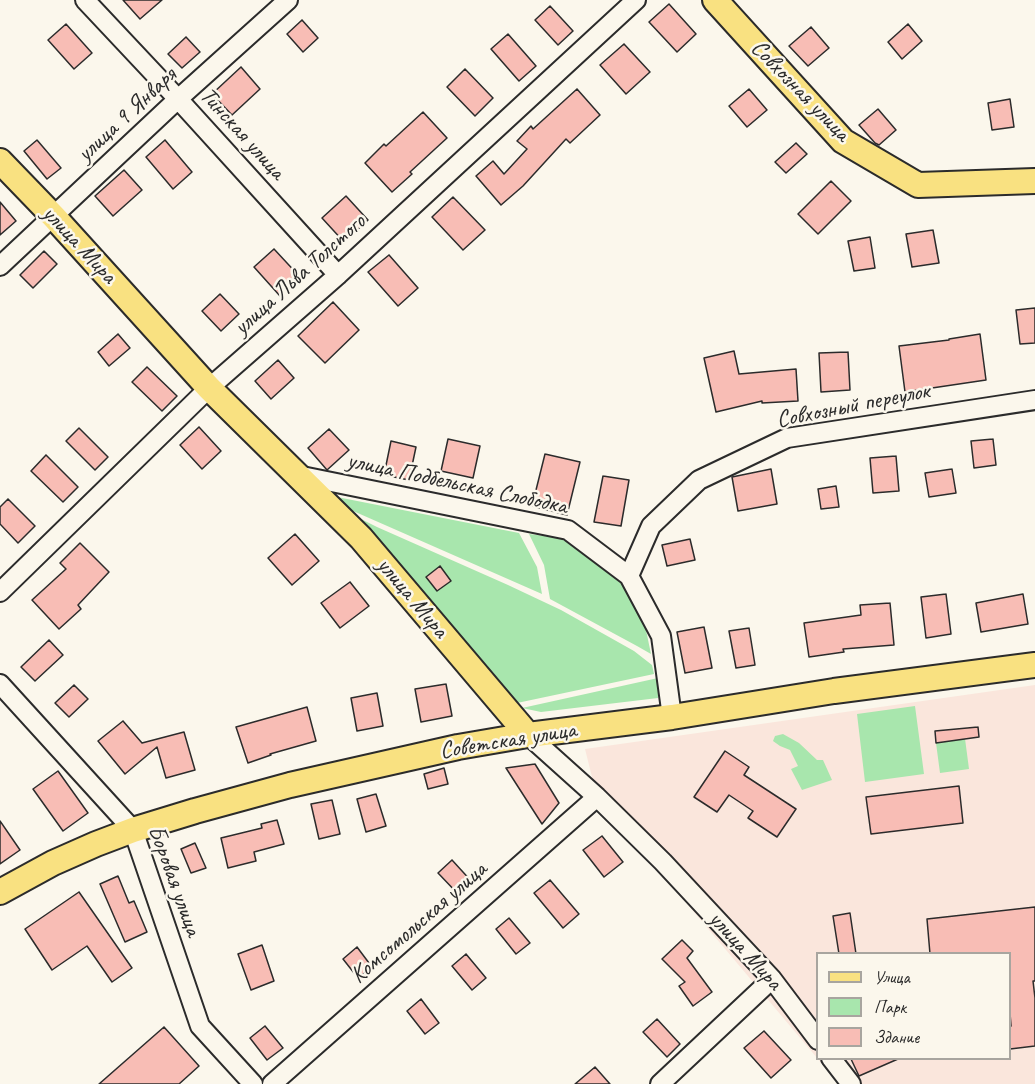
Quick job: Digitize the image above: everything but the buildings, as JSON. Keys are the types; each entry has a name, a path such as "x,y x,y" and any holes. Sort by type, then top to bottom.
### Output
{"main road":[{"name":"Совхозная улица","path":"715,0 843,141 918,185 1035,181"},
{"name":"улица Мира","path":"0,161 209,388 361,538 528,735"},
{"name":"Советская улица","path":"0,892 53,863 133,830 290,785 458,747 528,735 672,717 834,691 1035,665"}],"street":[{"name":"Тинская улица","path":"85,0 338,275"},
{"name":"улица 9 Января","path":"0,266 178,99 288,0"},
{"name":"улица Льва Толстого","path":"0,592 209,388 338,275 636,0"},
{"name":"Совхозный переулок","path":"629,576 651,526 699,480 787,438 1035,400"},
{"name":"улица Подбельская Слободка","path":"297,475 568,530 629,576"},
{"path":"629,576 661,636 672,717"},
{"name":"Боровая улица","path":"0,684 133,830 200,1026 253,1084"},
{"name":"улица Мира","path":"528,735 597,797 663,862 772,979 816,1037"},
{"name":"Комсомольская улица","path":"272,1084 597,797"},
{"path":"660,1084 772,979"},
{"path":"832,1060 851,1084"}],"shaded area":[{"path":"1035,685 1035,1084 839,1084 819,1060 1011,1060 1011,952 816,952 816,1057 597,797 585,749"}],"green space":[{"path":"337,497 519,533 537,567 542,594 344,507"},
{"path":"343,510 561,610 634,651 652,665 654,674 517,703"},
{"path":"529,534 568,539 598,561 630,591 646,630 651,654 550,599 544,565"},
{"path":"658,678 658,698 541,712 522,708"},
{"path":"915,706 924,774 865,782 857,714"},
{"path":"964,731 969,769 940,773 936,743 957,740"},
{"path":"783,734 799,743 817,760 823,760 832,780 802,790 791,769 798,766 790,750 773,741 775,736"}]}
